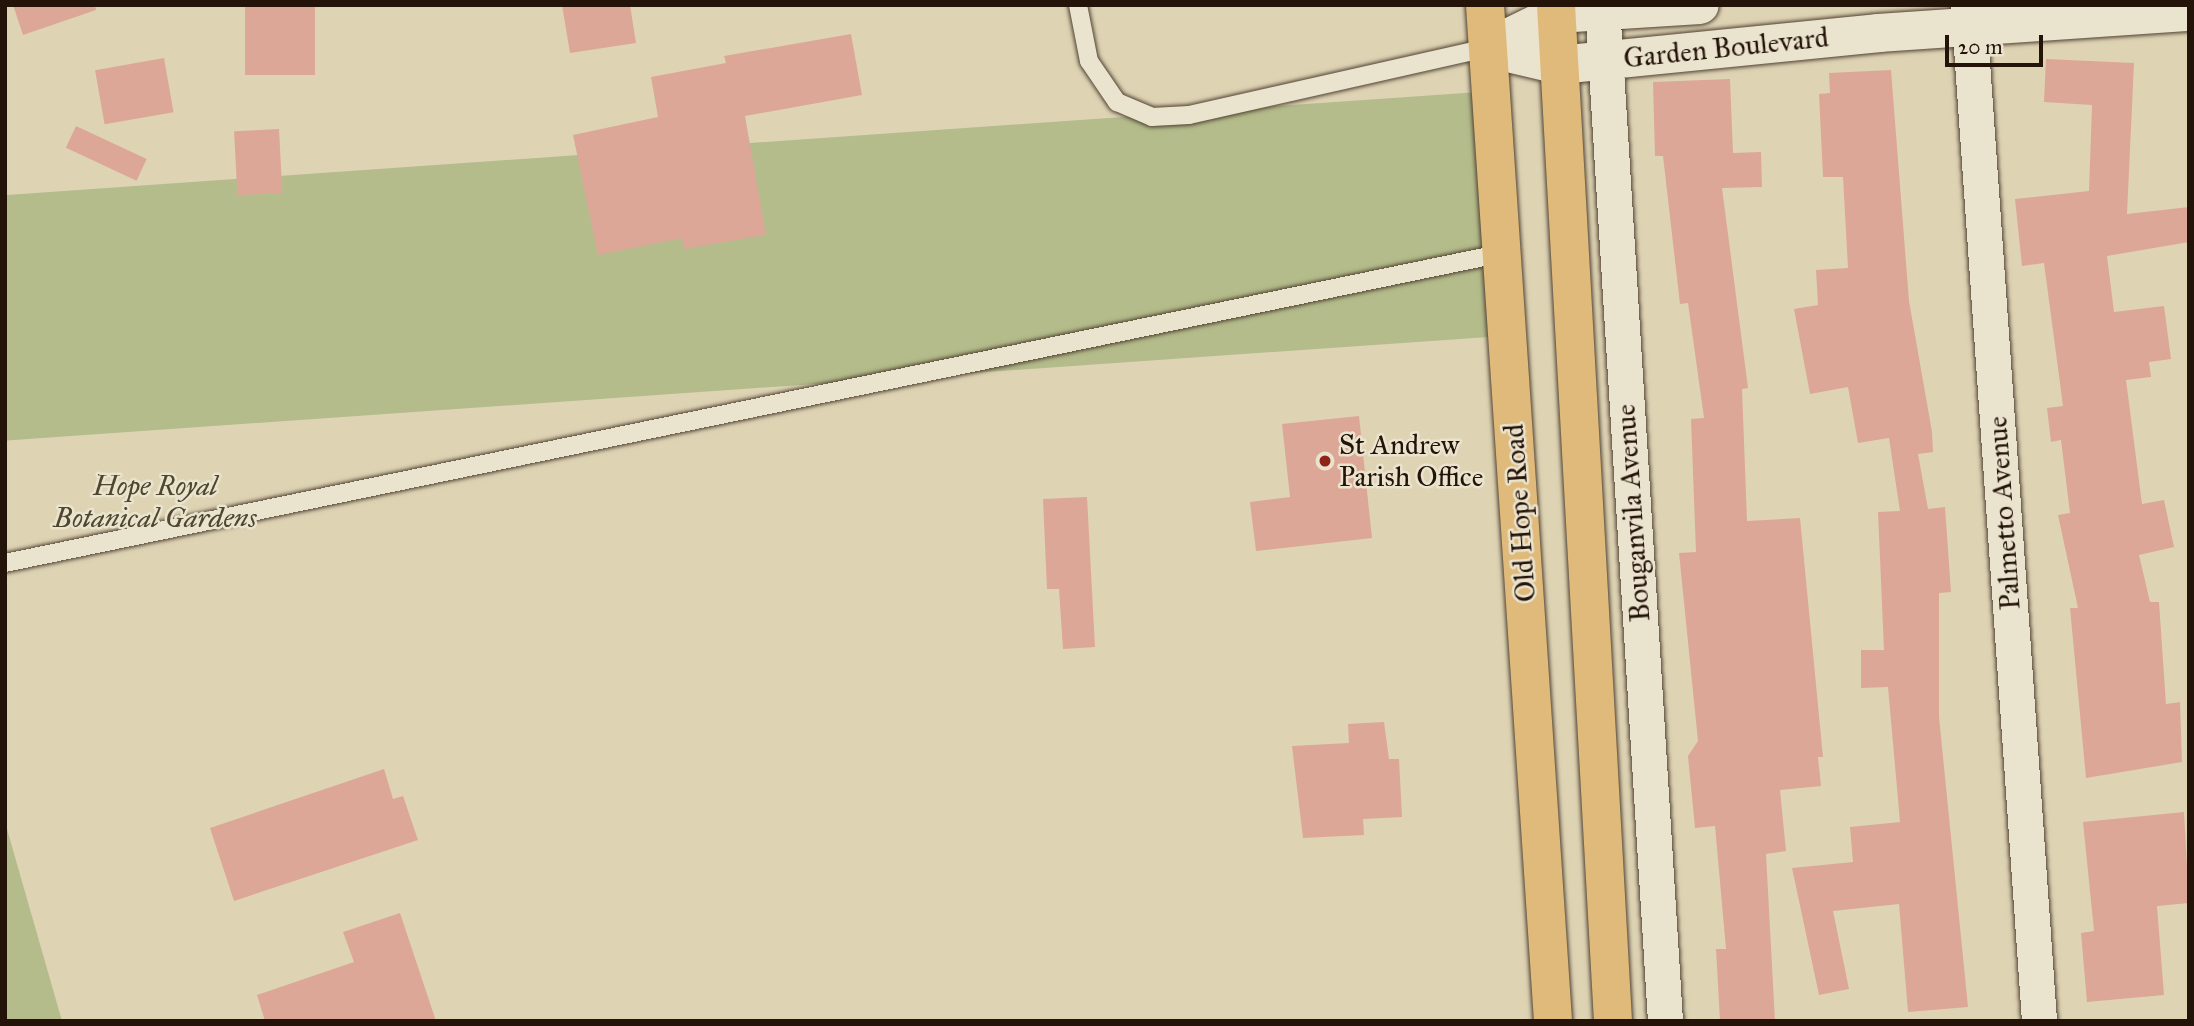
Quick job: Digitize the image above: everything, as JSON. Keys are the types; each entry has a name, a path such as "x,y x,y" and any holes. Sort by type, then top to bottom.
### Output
{"main road":[{"name":"Old Hope Road","path":"1485,5 1553,1021"},
{"path":"1557,9 1613,1021"}],"street":[{"name":"Garden Boulevard","path":"1487,48 1557,9 1700,5"},
{"name":"Bouganvila Avenue","path":"1602,8 1665,1021"},
{"name":"Garden Boulevard","path":"1487,48 1559,65 1969,16 2189,12"},
{"name":"Palmetto Avenue","path":"1969,16 2039,1021"}],"lane":[{"path":"1078,5 1089,61 1117,102 1152,117 1189,116 1487,48"},
{"path":"5,563 1503,253"}],"green space":[{"path":"1479,92 1496,336 5,441 5,195"},
{"path":"5,822 62,1021 5,1021"}],"building":[{"path":"13,5 95,5 96,10 23,35"},
{"path":"245,5 315,5 315,75 245,75"},
{"path":"562,5 630,5 636,43 570,53"},
{"path":"851,34 862,95 745,116 766,235 684,249 682,238 598,255 573,135 658,117 651,77 726,63 724,56"},
{"path":"164,58 174,112 105,124 95,70"},
{"path":"2046,59 2134,63 2127,214 2189,207 2189,242 2107,256 2114,312 2164,306 2171,359 2149,362 2151,377 2126,380 2142,504 2164,500 2174,547 2139,555 2150,602 2159,602 2166,704 2180,702 2182,762 2086,778 2070,608 2078,608 2058,515 2070,513 2061,440 2051,442 2047,408 2063,406 2044,263 2022,266 2015,199 2089,191 2092,105 2044,102"},
{"path":"1891,70 1909,301 1932,432 1933,452 1918,454 1928,509 1945,507 1951,592 1939,593 1939,717 1968,1007 1908,1012 1899,904 1833,911 1849,989 1819,995 1792,868 1853,862 1850,827 1900,822 1888,687 1861,688 1861,650 1884,650 1878,512 1900,511 1889,438 1858,443 1848,387 1810,394 1794,309 1818,305 1816,270 1848,268 1843,177 1823,177 1819,94 1830,93 1829,73"},
{"path":"1730,79 1733,153 1761,152 1762,187 1722,188 1748,388 1742,389 1747,521 1800,518 1823,757 1818,757 1821,786 1780,790 1786,851 1766,854 1775,1021 1720,1021 1716,949 1726,949 1715,826 1695,828 1688,756 1698,741 1679,553 1696,552 1691,419 1704,418 1688,303 1680,304 1663,156 1655,156 1653,82"},
{"path":"76,126 147,159 137,181 66,148"},
{"path":"279,129 282,193 237,195 234,131"},
{"name":"St Andrew Parish Office","path":"1359,416 1372,538 1256,551 1250,502 1290,497 1282,424"},
{"path":"1087,497 1095,647 1063,649 1059,589 1047,589 1043,499"},
{"path":"1384,722 1389,759 1399,759 1402,817 1363,819 1364,835 1303,838 1292,746 1349,743 1348,724"},
{"path":"384,769 393,799 403,796 418,840 234,901 210,828"},
{"path":"2184,812 2189,903 2157,906 2164,995 2087,1002 2081,933 2094,931 2083,822"},
{"path":"400,913 436,1021 265,1021 257,995 354,962 343,932"}],"place":[{"name":"St Andrew Parish Office","path":"1325,461"}],"park label":[{"name":"Hope Royal Botanical Gardens","path":"155,502"}]}
